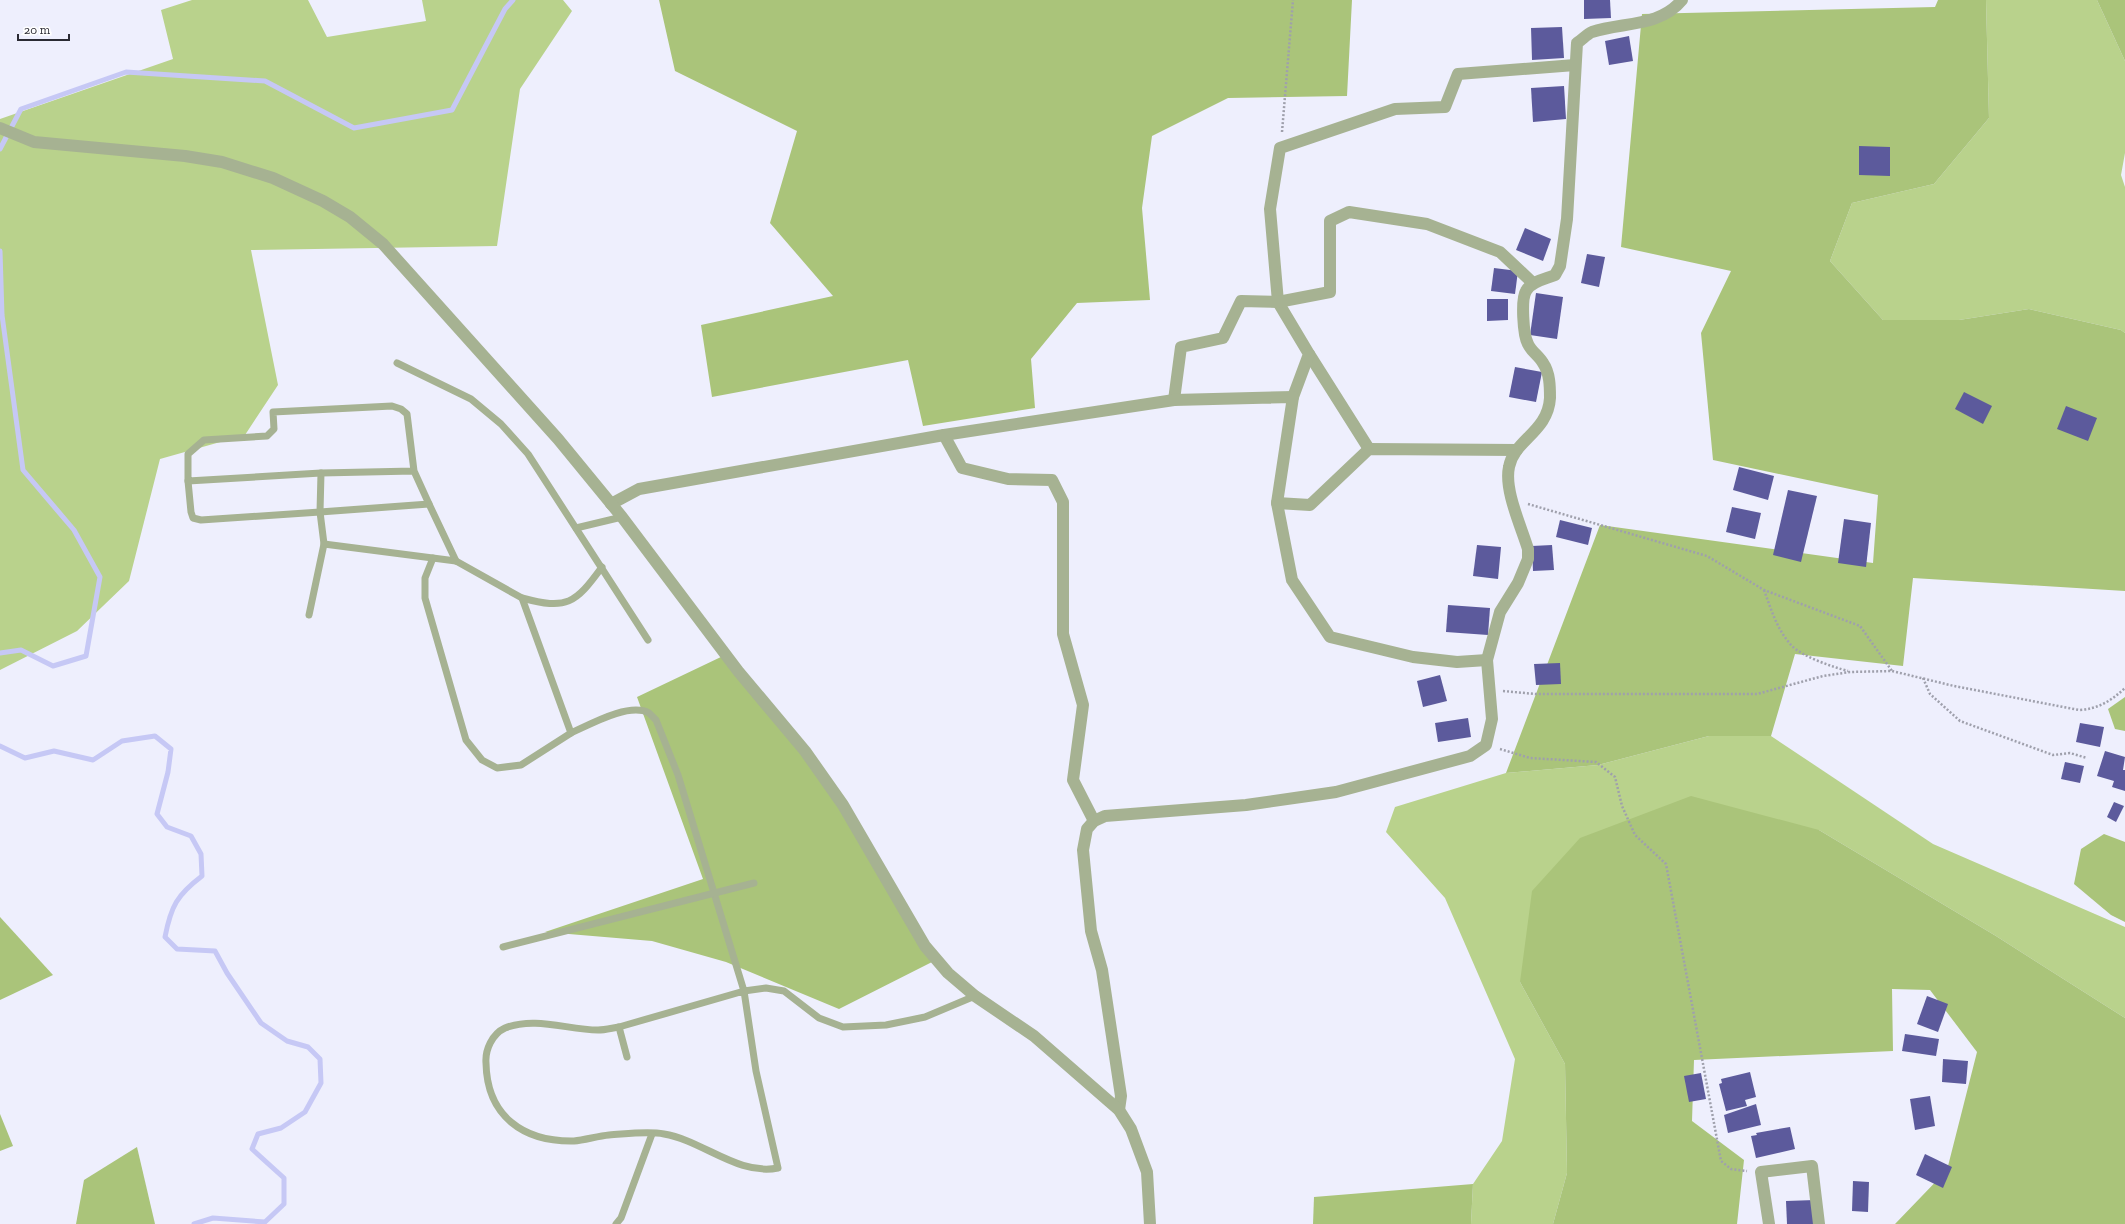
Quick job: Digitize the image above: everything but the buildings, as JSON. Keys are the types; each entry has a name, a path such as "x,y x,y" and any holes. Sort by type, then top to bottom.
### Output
{"street":[{"path":"1119,1110 1121,1096 1102,970 1091,931 1083,850 1088,829 1094,821 1105,816 1246,805 1336,792 1470,756 1486,745 1492,719 1487,660 1500,612 1518,583 1528,559 1528,549 1512,499 1508,479 1509,465 1517,450 1538,429 1546,415 1550,399 1548,374 1543,363 1528,344 1523,329 1526,291 1533,283 1555,275 1560,266 1567,219 1577,43 1591,32 1658,18 1676,8 1682,0"},
{"path":"1369,449 1278,302 1270,209 1280,148 1395,109 1445,107 1458,74 1575,66"},
{"path":"0,128 34,142 186,156 222,162 272,178 323,200 350,217 383,244 558,440 622,517 738,671 805,751 843,805 925,946 948,973 975,996 1034,1036 1119,1110 1131,1129 1147,1172 1150,1224"},
{"path":"1174,400 1181,347 1224,338 1241,302 1278,302 1330,292 1330,221 1349,212 1427,224 1500,252 1533,283"},
{"path":"1309,354 1293,396 1276,503 1292,580 1330,637 1413,657 1457,662 1487,660"},
{"path":"611,504 639,489 944,435 1174,400 1293,396"},
{"path":"944,435 962,468 1008,479 1052,480 1063,502 1063,634 1083,706 1073,780 1094,821"},
{"path":"1276,503 1310,505 1369,449 1517,450"},
{"path":"1768,1224 1761,1172 1812,1166 1818,1224"}],"lane":[{"path":"397,363 472,399 501,424 528,454 648,640"},
{"path":"429,504 201,520 194,518 191,512 188,480 188,454 204,440 267,436 274,429 273,412 392,406 401,408 407,414 414,471 456,561"},
{"path":"188,480 321,473 414,471"},
{"path":"309,615 324,544 320,512 321,473"},
{"path":"576,528 622,517"},
{"path":"324,544 456,561 522,598 547,605 562,604 584,592 602,567"},
{"path":"433,558 425,578 425,598 466,740 482,760 497,768 521,765 571,733 605,717 634,711 649,713 656,720 678,775 744,991 756,1071 778,1168 764,1171 735,1162 684,1138 662,1134 609,1135 574,1141 539,1137 523,1131 506,1120 494,1102 487,1080 486,1062 489,1044 496,1034 505,1028 527,1024 553,1024 598,1030 619,1027 744,991 766,988 784,991 819,1018 843,1027 886,1025 925,1017 975,996"},
{"path":"522,598 571,733"},
{"path":"503,947 754,883"},
{"path":"619,1027 627,1057"},
{"path":"616,1224 621,1218 652,1134"}],"path":[{"path":"1280,148 1293,0"},
{"path":"1512,499 1707,556 1764,590 1860,626 1892,670"},
{"path":"1764,590 1777,624 1792,646 1823,664 1850,672"},
{"path":"1490,688 1514,693 1535,694 1757,694 1823,676 1850,672 1892,670 1922,678 2079,710 2091,709 2113,699 2125,688"},
{"path":"1922,678 1930,694 1960,721 2053,755 2070,754 2087,758"},
{"path":"1486,745 1530,758 1596,762 1615,777 1622,806 1635,835 1666,864 1720,1161 1731,1169 1761,1172"}],"green space":[{"path":"192,0 308,0 327,37 426,21 422,0 563,0 572,11 520,89 497,246 251,250 278,385 245,435 160,459 129,581 77,631 0,670 0,119 173,59 161,10"},
{"path":"659,0 1352,0 1347,96 1228,98 1152,136 1142,208 1150,300 1077,303 1031,359 1035,408 923,426 908,360 712,397 701,325 833,296 770,223 797,131 675,71"},
{"path":"1938,0 1986,0 1989,118 1934,184 1852,203 1830,261 1883,320 1959,320 2029,309 2121,330 2125,333 2125,591 1913,578 1903,666 1795,654 1771,736 1709,736 1598,765 1506,773 1600,525 1873,563 1878,495 1713,460 1701,333 1731,271 1621,247 1642,14 1935,7"},
{"path":"1986,0 2097,0 2125,61 2125,153 2121,175 2125,187 2125,333 2121,330 2029,309 1959,320 1883,320 1830,261 1852,203 1934,184 1989,118"},
{"path":"2097,0 2125,0 2125,61"},
{"path":"723,656 843,798 934,961 839,1009 726,962 652,941 545,932 703,879 637,697"},
{"path":"2125,697 2125,731 2115,729 2108,709"},
{"path":"1709,736 1771,736 1933,844 2125,927 2125,1018 1996,936 1819,830 1520,982 1565,1064 1567,1173 1553,1224 1471,1224 1473,1184 1502,1141 1515,1059 1445,898 1386,832 1395,807 1506,773 1598,765"},
{"path":"1691,796 1819,830 1996,936 2125,1018 2125,1224 1895,1224 1947,1170 1977,1052 1930,990 1892,989 1893,1051 1694,1060 1692,1121 1744,1160 1737,1224 1553,1224 1567,1173 1565,1064 1520,982 1532,891 1580,838"},
{"path":"2104,834 2125,842 2125,922 2111,915 2074,884 2081,849"},
{"path":"0,917 53,975 0,1000"},
{"path":"0,1114 13,1146 0,1151"},
{"path":"137,1147 155,1224 76,1224 84,1180"},
{"path":"1473,1184 1471,1224 1313,1224 1314,1197"}],"waterway":[{"path":"0,149 21,109 126,72 265,81 354,128 452,110 505,9 513,0"},
{"path":"0,251 2,315 23,470 74,530 100,577 86,656 53,666 21,650 0,653"},
{"path":"0,746 25,758 54,751 93,760 122,741 155,736 171,749 168,772 157,814 167,827 191,836 201,854 202,876 193,883 176,902 170,917 165,937 177,949 215,951 227,973 261,1023 287,1041 308,1047 320,1059 321,1083 305,1112 281,1128 258,1134 252,1149 284,1178 284,1204 265,1222 213,1218 194,1224"}]}
